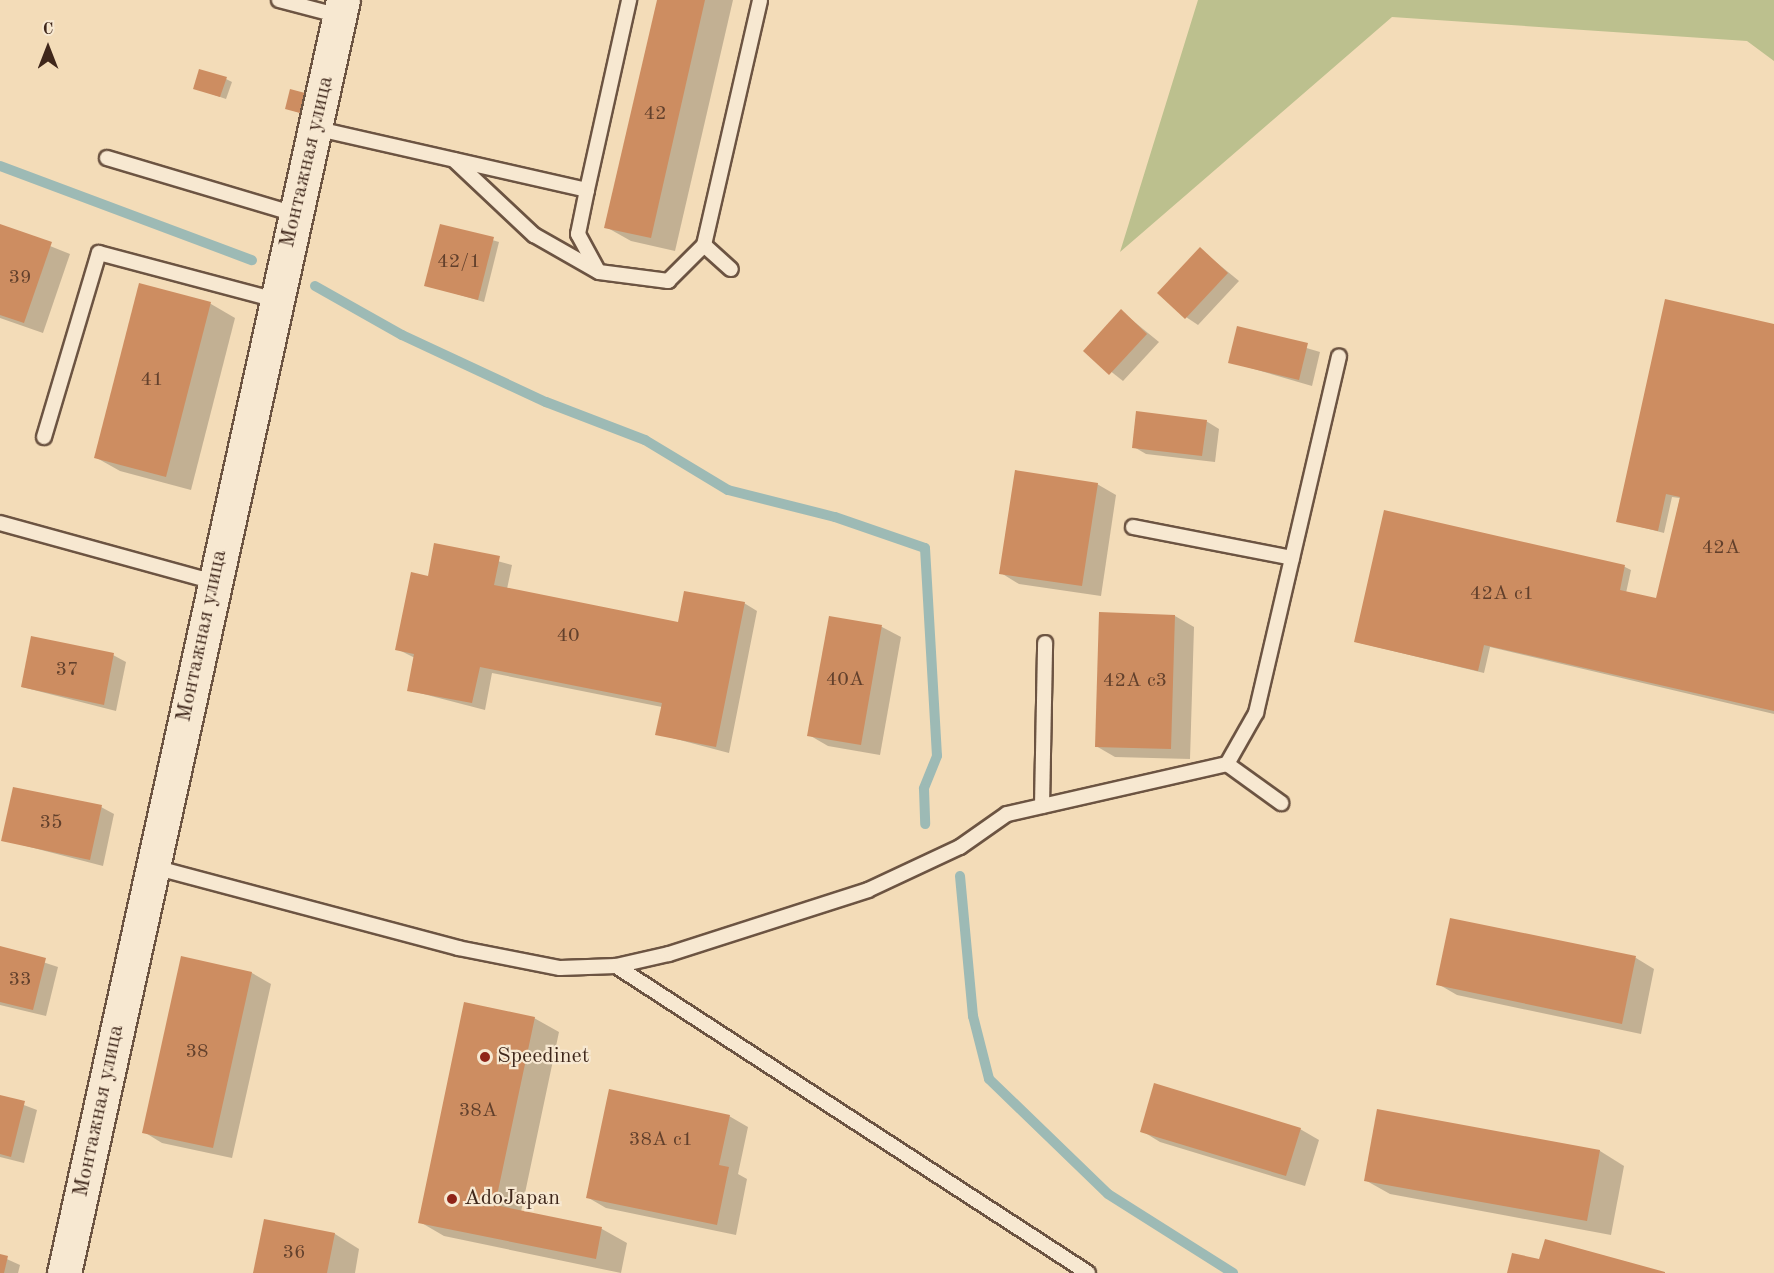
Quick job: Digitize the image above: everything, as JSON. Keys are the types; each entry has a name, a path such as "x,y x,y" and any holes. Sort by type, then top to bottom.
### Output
{"street":[{"name":"Монтажная улица","path":"64,1273 341,8"}],"lane":[{"path":"279,0 341,8"},
{"path":"599,273 578,234 629,0"},
{"path":"454,160 534,235 599,273 668,281 704,245 760,0"},
{"path":"314,128 587,190"},
{"path":"107,158 295,214"},
{"path":"704,245 731,269"},
{"path":"44,437 99,253 276,300"},
{"path":"152,867 458,948 560,969 615,966 669,954 868,890 960,847 1007,813 1227,764 1256,713 1339,357"},
{"path":"0,523 214,582"},
{"path":"1133,526 1292,558"},
{"path":"1042,806 1045,643"},
{"path":"1227,764 1281,803"},
{"path":"615,966 1088,1273"}],"green space":[{"path":"1198,0 1774,0 1774,61 1747,41 1392,17 1120,252"}],"building":[{"path":"657,0 705,0 651,238 604,228"},
{"path":"199,69 227,77 220,97 193,89"},
{"path":"290,89 305,93 300,113 285,109"},
{"path":"0,224 52,242 24,323 0,315"},
{"path":"440,224 494,237 478,300 424,286"},
{"path":"1200,247 1228,273 1185,319 1157,293"},
{"path":"139,283 211,302 166,477 94,458"},
{"path":"1665,299 1774,324 1774,711 1484,645 1478,671 1354,642 1384,510 1625,565 1620,590 1656,598 1680,497 1666,494 1658,531 1616,522"},
{"path":"1121,309 1147,334 1109,375 1083,351"},
{"path":"1237,326 1308,343 1299,380 1228,363"},
{"path":"1136,411 1207,420 1202,456 1132,448"},
{"path":"1015,470 1098,483 1082,586 999,574"},
{"path":"434,543 500,556 494,585 678,622 684,591 745,602 716,747 655,735 662,703 480,667 472,703 407,691 414,654 395,650 411,572 428,576"},
{"path":"1099,612 1175,615 1171,749 1095,747"},
{"path":"829,616 882,625 861,745 807,736"},
{"path":"31,636 114,653 104,705 21,687"},
{"path":"13,787 102,805 90,860 1,841"},
{"path":"1450,918 1636,956 1622,1024 1436,985"},
{"path":"0,946 46,958 33,1010 0,1002"},
{"path":"181,956 252,972 213,1148 142,1133"},
{"path":"464,1002 535,1017 495,1205 602,1227 596,1259 418,1223"},
{"path":"1154,1083 1301,1128 1286,1176 1140,1132"},
{"path":"609,1089 730,1115 719,1165 729,1167 717,1225 586,1198"},
{"path":"0,1095 25,1101 11,1157 0,1154"},
{"path":"1377,1109 1600,1150 1587,1221 1364,1181"},
{"path":"264,1219 335,1233 327,1273 253,1273"},
{"path":"1545,1239 1665,1273 1507,1273 1512,1253 1539,1259"},
{"path":"0,1254 8,1256 4,1273 0,1273"}],"waterway":[{"path":"0,166 252,260"},
{"path":"315,286 402,335 546,402 645,440 728,490 835,517 925,548 937,756 924,789 925,824"},
{"path":"960,876 973,1016 989,1079 1108,1194 1233,1273"}],"place":[{"name":"Speedinet","path":"485,1057"},
{"name":"AdoJapan","path":"452,1199"}]}
